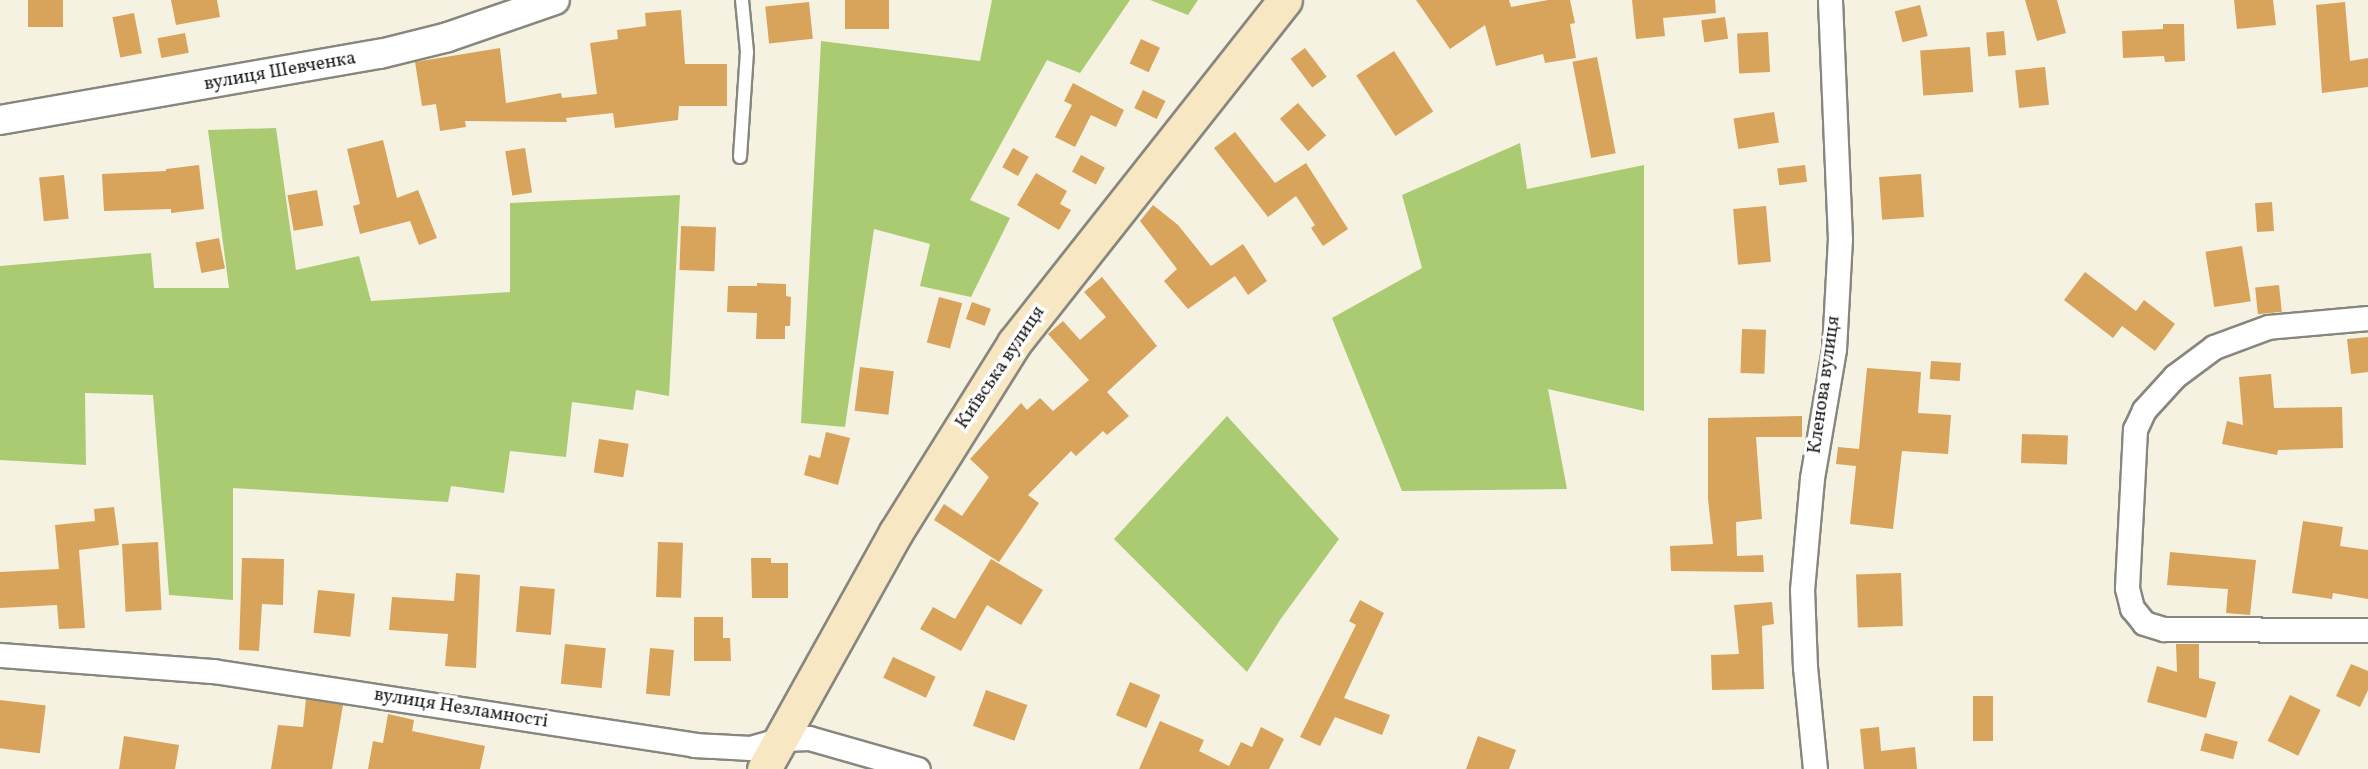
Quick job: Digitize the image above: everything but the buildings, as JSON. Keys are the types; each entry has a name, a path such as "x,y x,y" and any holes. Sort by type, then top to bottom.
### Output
{"main road":[{"name":"Київська вулиця","path":"764,769 896,532 1014,343 1286,0"}],"street":[{"name":"вулиця Шевченка","path":"0,120 380,54 448,37 555,0"},
{"name":"Кленова вулиця","path":"1815,769 1805,667 1802,590 1812,478 1834,349 1840,239 1830,0"},
{"path":"2368,318 2268,327 2214,347 2175,376 2144,410 2135,429 2127,588 2132,608 2144,623 2164,629 2368,630"},
{"name":"вулиця Незламності","path":"0,655 213,671 694,745 750,748 781,740 809,738 918,769"}],"lane":[{"path":"740,157 747,52 742,0"}],"green space":[{"path":"992,0 1130,0 1080,73 1047,60 970,200 1010,218 971,297 920,286 930,244 874,229 845,427 801,423 821,41 980,61"},
{"path":"1150,0 1198,0 1188,15"},
{"path":"276,128 296,270 359,256 371,301 510,292 510,203 680,195 669,396 636,390 633,410 572,402 566,457 510,451 504,493 451,486 448,502 233,488 233,600 169,595 153,395 85,393 86,465 0,460 0,266 151,253 154,288 229,288 208,130"},
{"path":"1520,143 1527,189 1644,165 1644,411 1548,389 1567,489 1402,491 1332,318 1422,268 1402,195"},
{"path":"1227,416 1339,539 1280,620 1247,672 1114,539"}]}
